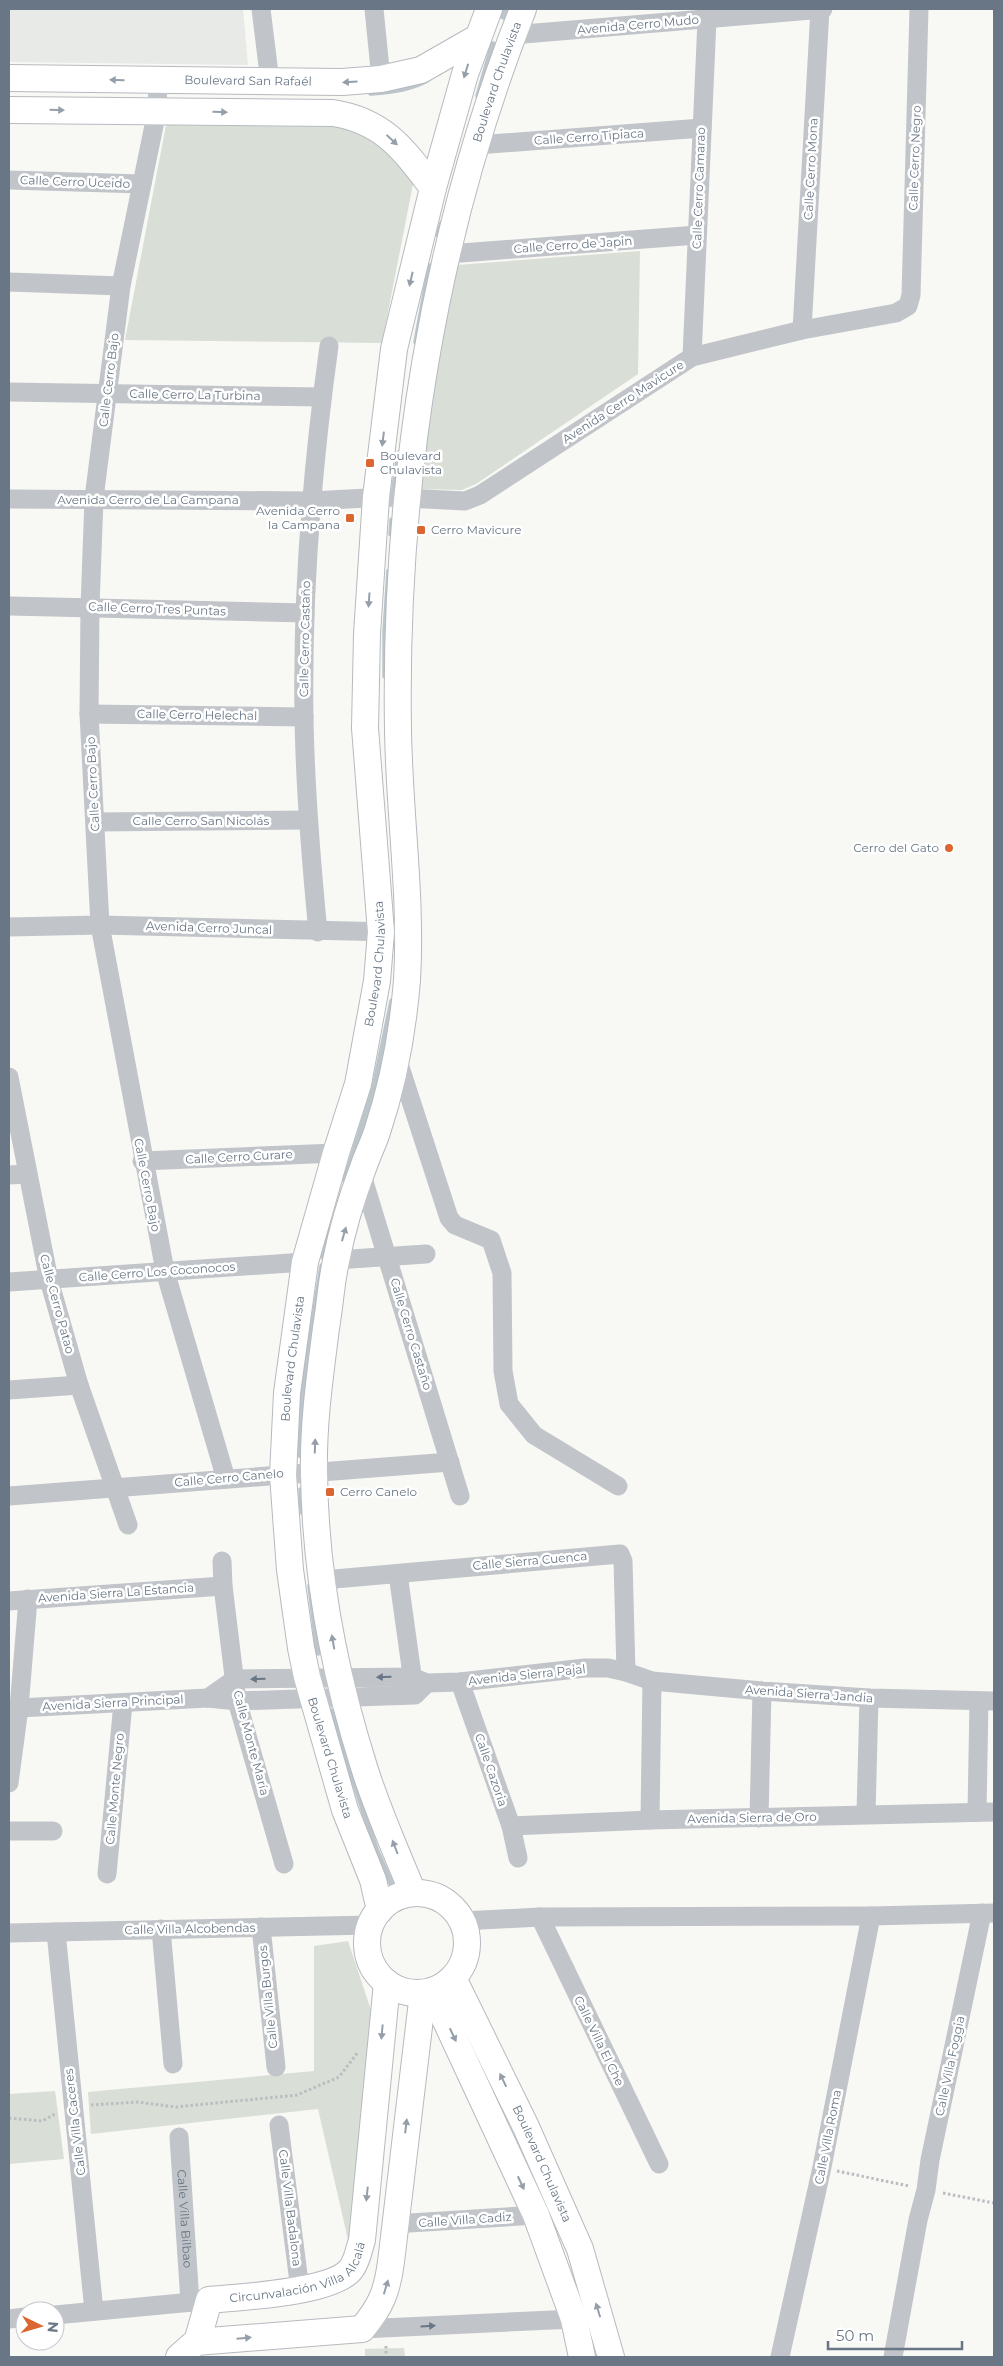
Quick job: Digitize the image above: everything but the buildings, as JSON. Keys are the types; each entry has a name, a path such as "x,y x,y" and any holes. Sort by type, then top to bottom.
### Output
{"street":[{"path":"261,9 270,82"},
{"path":"374,9 381,79"},
{"name":"Boulevard Chulavista","path":"413,1893 365,1772 342,1688 320,1567 314,1472 317,1394 336,1260 361,1172 377,1132 396,1053 406,985 409,932 398,731 399,637 407,498 426,355 461,198 476,145 522,9"},
{"name":"Avenida Cerro Mudo","path":"512,35 821,9"},
{"name":"Calle Cerro Mona","path":"802,330 821,9"},
{"name":"Calle Cerro Negro","path":"908,306 911,295 919,9"},
{"path":"482,20 512,35"},
{"name":"Boulevard San Rafaél","path":"9,78 270,82 342,82 381,79 421,70 482,20"},
{"name":"Boulevard Chulavista","path":"387,1983 376,1972 369,1957 367,1941 375,1917 373,1880 345,1810 310,1688 290,1570 283,1475 287,1393 305,1262 336,1152 358,1084 377,981 381,932 365,728 366,634 376,497 394,348 432,188 482,20"},
{"name":"Calle Cerro Camarao","path":"692,357 707,20"},
{"name":"Calle Cerro Bajo","path":"158,80 157,111 121,286 94,498 90,607 90,714 100,925 142,1161 164,1271 226,1479"},
{"path":"9,110 333,113 353,116 392,138 432,188"},
{"name":"Calle Cerro Tipiaca","path":"476,145 702,128"},
{"name":"Calle Cerro Uceido","path":"9,180 142,184"},
{"name":"Calle Cerro de Japin","path":"448,254 697,235"},
{"path":"418,247 448,254"},
{"path":"9,282 121,286"},
{"name":"Avenida Cerro Mavicure","path":"407,498 465,501 480,495 692,357 802,330 896,313 908,306"},
{"name":"Calle Cerro Castaño","path":"318,932 308,820 304,717 305,613 311,501 329,346"},
{"name":"Calle Cerro La Turbina","path":"9,392 322,397"},
{"name":"Avenida Cerro de La Campana","path":"9,499 94,498 311,501 376,497 407,498"},
{"name":"Calle Cerro Tres Puntas","path":"9,606 305,613"},
{"name":"Calle Cerro Helechal","path":"90,714 304,717"},
{"name":"Calle Cerro San Nicolás","path":"95,822 308,820"},
{"name":"Avenida Cerro Juncal","path":"9,927 100,925 318,932 409,932"},
{"path":"396,1053 449,1218 455,1225 491,1240 502,1273 503,1371 509,1404 534,1435 618,1486"},
{"name":"Calle Cerro Patao","path":"9,1077 18,1175 79,1385 128,1525"},
{"name":"Calle Cerro Curare","path":"142,1161 336,1152"},
{"name":"Calle Cerro Castaño","path":"361,1172 460,1496"},
{"path":"336,1260 426,1254"},
{"name":"Calle Cerro Los Coconocos","path":"9,1282 305,1262"},
{"path":"9,1390 79,1385"},
{"name":"Calle Cerro Canelo","path":"9,1496 450,1462"},
{"name":"Calle Sierra Cuenca","path":"323,1580 614,1553 620,1554 623,1561 626,1672"},
{"name":"Calle Monte María","path":"222,1561 223,1586 237,1701 284,1864"},
{"path":"398,1574 418,1685"},
{"name":"Avenida Sierra La Estancia","path":"9,1601 223,1586"},
{"path":"9,1783 28,1599"},
{"name":"Avenida Sierra Pajal","path":"310,1688 460,1682 585,1668 626,1672"},
{"name":"Avenida Sierra Jandia","path":"626,1672 652,1681 762,1692 869,1698 986,1701"},
{"path":"208,1698 235,1679 310,1688"},
{"path":"650,1820 652,1681"},
{"name":"Calle Cazoria","path":"460,1682 510,1826 518,1858"},
{"name":"Avenida Sierra Principal","path":"18,1708 208,1698 237,1701 310,1688"},
{"path":"759,1818 762,1692"},
{"path":"866,1814 869,1698"},
{"path":"986,1701 986,1812"},
{"name":"Calle Monte Negro","path":"107,1874 123,1703"},
{"name":"Avenida Sierra de Oro","path":"510,1826 650,1820 986,1812"},
{"path":"9,1831 53,1830"},
{"path":"375,1917 389,1901 413,1893 428,1894 442,1899 454,1908 463,1921 467,1936 467,1951 462,1966 436,1988 404,1991 387,1983"},
{"path":"463,1921 540,1918 871,1916 988,1913"},
{"name":"Calle Villa Foggia","path":"892,2357 918,2220 988,1913"},
{"name":"Calle Villa Roma","path":"780,2357 822,2167 871,1916"},
{"name":"Calle Villa Alcobendas","path":"9,1933 261,1927 375,1917"},
{"name":"Calle Villa El Che","path":"540,1918 659,2164"},
{"name":"Calle Villa Burgos","path":"261,1927 276,2067"},
{"path":"161,1929 174,2064"},
{"name":"Calle Villa Caceres","path":"56,1932 94,2311"},
{"name":"Circunvalación Villa Alcalá","path":"387,1983 362,2240 352,2269 340,2278 300,2290 199,2301 191,2345 362,2329 574,2319"},
{"path":"436,1988 536,2215 574,2319 582,2357"},
{"path":"362,2329 379,2308 388,2285 394,2224 436,1988"},
{"name":"Boulevard Chulavista","path":"436,1988 526,2127 580,2249 611,2357"},
{"name":"Calle Villa Badalona","path":"279,2125 300,2290"},
{"name":"Calle Villa Bilbao","path":"179,2137 199,2301"},
{"name":"Calle Villa Cadiz","path":"394,2224 536,2215"},
{"path":"65,2314 199,2301"}],"path":[{"path":"9,2118 42,2120 74,2106 137,2102 176,2107 297,2095 339,2077 361,2047"}],"shaded area":[{"path":"9,9 243,9 248,65 9,62"},
{"path":"166,125 342,127 371,138 392,156 413,184 382,343 125,340"},
{"path":"640,251 638,374 476,484 462,490 421,489 436,363 457,265"},
{"path":"348,1941 371,2010 352,2257 318,2109 91,2134 88,2092 314,2071 314,1946"},
{"path":"55,2091 64,2159 9,2164 9,2094"},
{"path":"404,2348 405,2357 365,2357 365,2349"}],"waterway":[{"path":"503,17 506,9"},
{"path":"478,96 493,44"},
{"path":"371,93 407,88 427,80"},
{"path":"438,235 442,223"},
{"path":"416,342 430,266"},
{"path":"394,488 399,453"},
{"path":"391,534 392,520"},
{"path":"385,676 385,632 389,571"},
{"path":"345,1180 374,1088 392,1001"},
{"path":"323,1257 330,1230"},
{"path":"299,1455 302,1393 322,1266"},
{"path":"301,1490 302,1512"},
{"path":"310,1586 318,1653"},
{"path":"331,1711 376,1849 391,1883"}],"place":[{"name":"Boulevard Chulavista","path":"370,463"},
{"name":"Avenida Cerro la Campana","path":"350,518"},
{"name":"Cerro Mavicure","path":"421,530"},
{"name":"Cerro del Gato","path":"949,848"},
{"name":"Cerro Canelo","path":"330,1492"}]}
